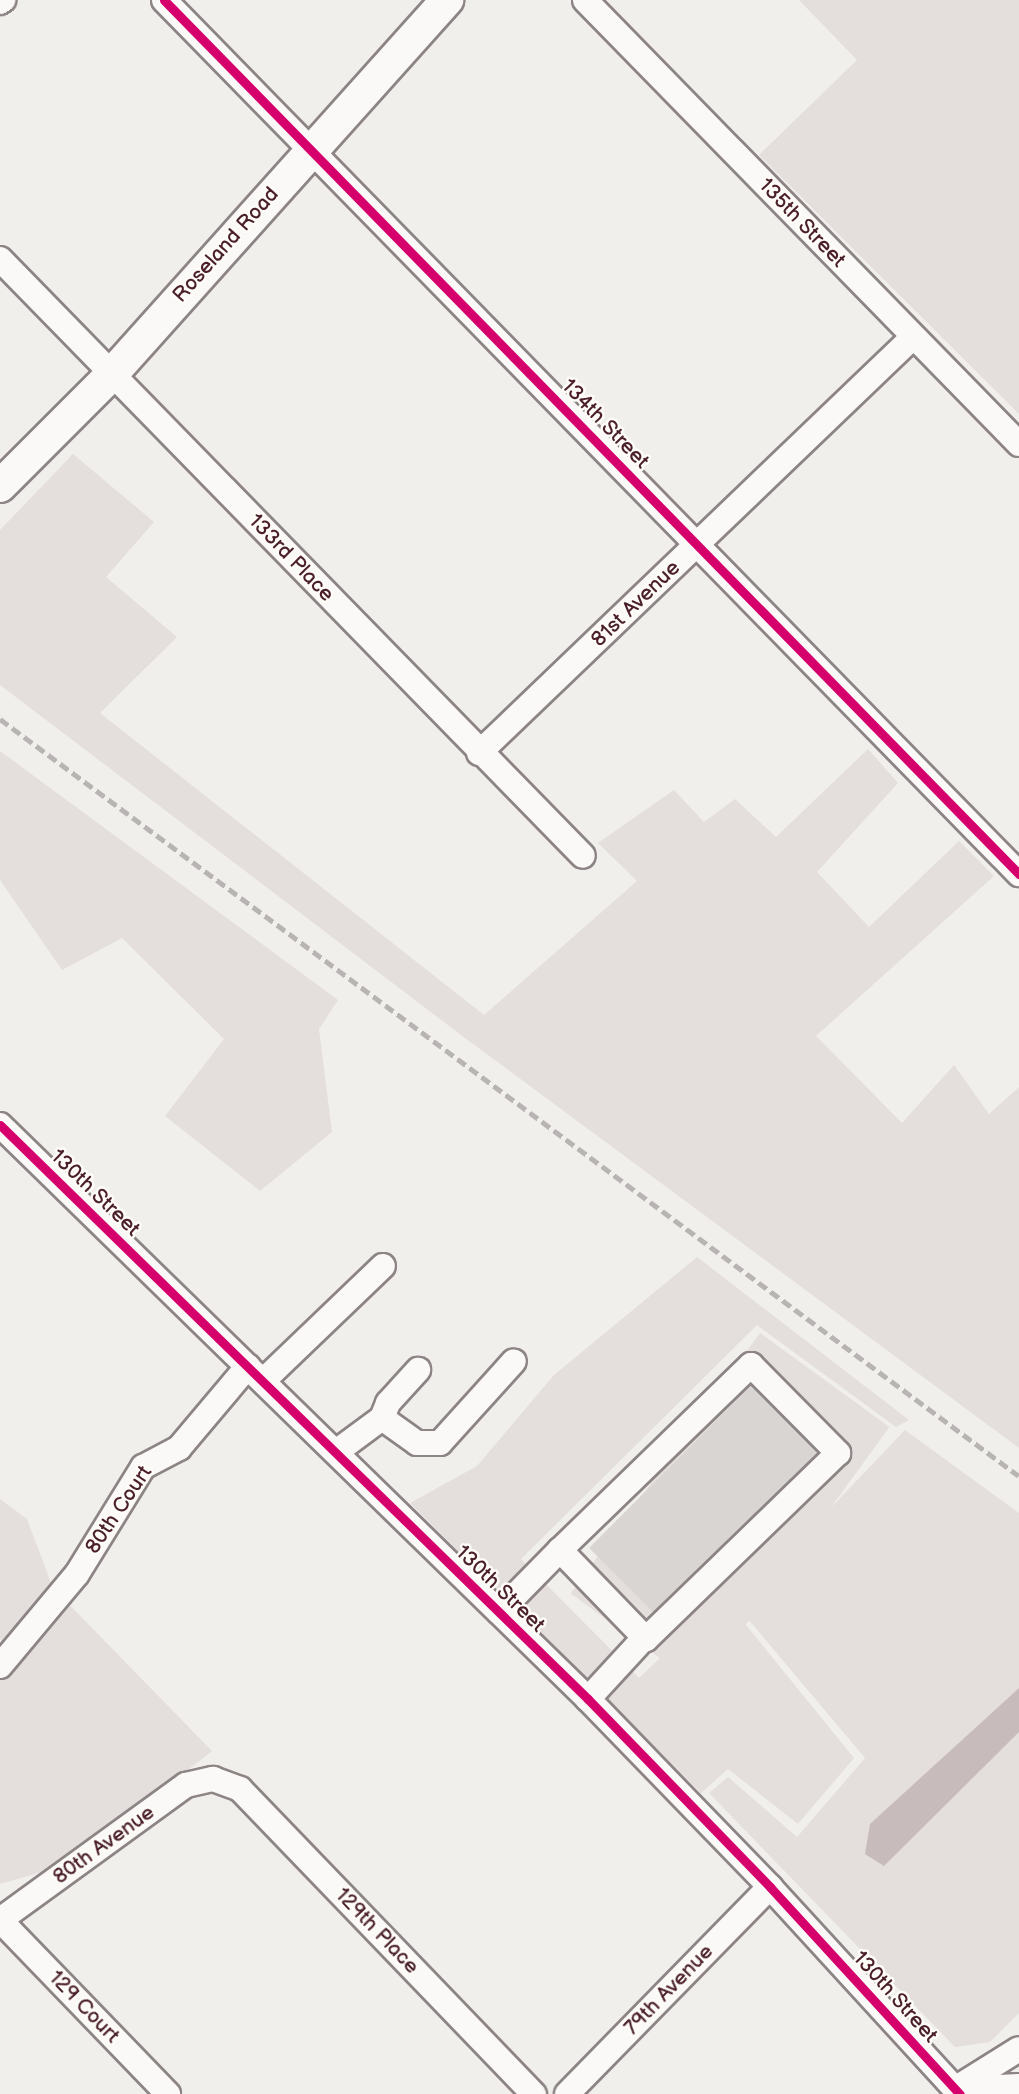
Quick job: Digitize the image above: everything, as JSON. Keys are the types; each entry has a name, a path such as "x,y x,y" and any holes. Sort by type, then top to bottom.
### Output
{"main road":[{"name":"Roseland Road","path":"0,486 111,375 447,0"}],"street":[{"name":"134th Street","path":"164,0 1019,874"},
{"name":"135th Street","path":"586,0 1019,444"},
{"name":"133rd Place","path":"0,259 479,753 583,856"},
{"name":"81st Avenue","path":"479,753 913,337"},
{"name":"130th Street","path":"0,1125 587,1699 770,1887 957,2092"},
{"name":"80th Court","path":"0,1666 77,1574 143,1467 179,1448 255,1374 383,1266"},
{"path":"382,1418 417,1443 440,1443 514,1361"},
{"path":"499,1612 751,1365 838,1453 645,1637 587,1699"},
{"path":"336,1452 382,1418 388,1403 418,1370"},
{"path":"560,1550 645,1637"},
{"name":"80th Avenue","path":"0,1920 186,1786 213,1779"},
{"name":"129th Place","path":"213,1779 240,1789 534,2094"},
{"name":"79th Avenue","path":"567,2094 770,1887"},
{"name":"129 Court","path":"0,1920 168,2094"},
{"path":"957,2092 1019,2049"},
{"path":"957,2092 1019,2086"}],"shaded area":[{"path":"799,0 1019,0 1019,414 759,155 857,60"},
{"path":"73,454 154,522 106,577 177,637 100,713 484,1015 637,881 598,843 674,790 704,822 735,799 776,837 868,749 898,783 817,872 869,927 959,841 994,876 816,1036 902,1123 954,1065 989,1114 1019,1087 1019,1448 461,1035 0,685 0,530"},
{"path":"0,751 338,1000 319,1029 332,1132 260,1191 165,1116 224,1039 122,938 62,970 0,880"},
{"path":"697,1257 909,1420 896,1427 757,1325 521,1559 639,1678 841,1485 729,1604 854,1758 798,1824 728,1769 701,1793 410,1503 477,1466 554,1375"},
{"path":"760,1333 889,1427 700,1688 571,1594"},
{"path":"905,1430 1019,1513 1019,2013 990,2042 955,2047 709,1793 728,1777 797,1837 865,1758 737,1606"},
{"path":"0,1499 27,1519 53,1588 212,1751 66,1865 0,1884 0,1653 6,1646 0,1639"},
{"path":"1019,1688 1019,1732 884,1866 865,1854 870,1824"}],"building":[{"path":"751,1386 817,1452 656,1614 589,1548"}],"railway":[{"path":"0,719 1019,1476"}],"cycle path":[{"path":"164,0 1019,874"},
{"path":"0,1125 588,1699 770,1887 960,2094"}]}
